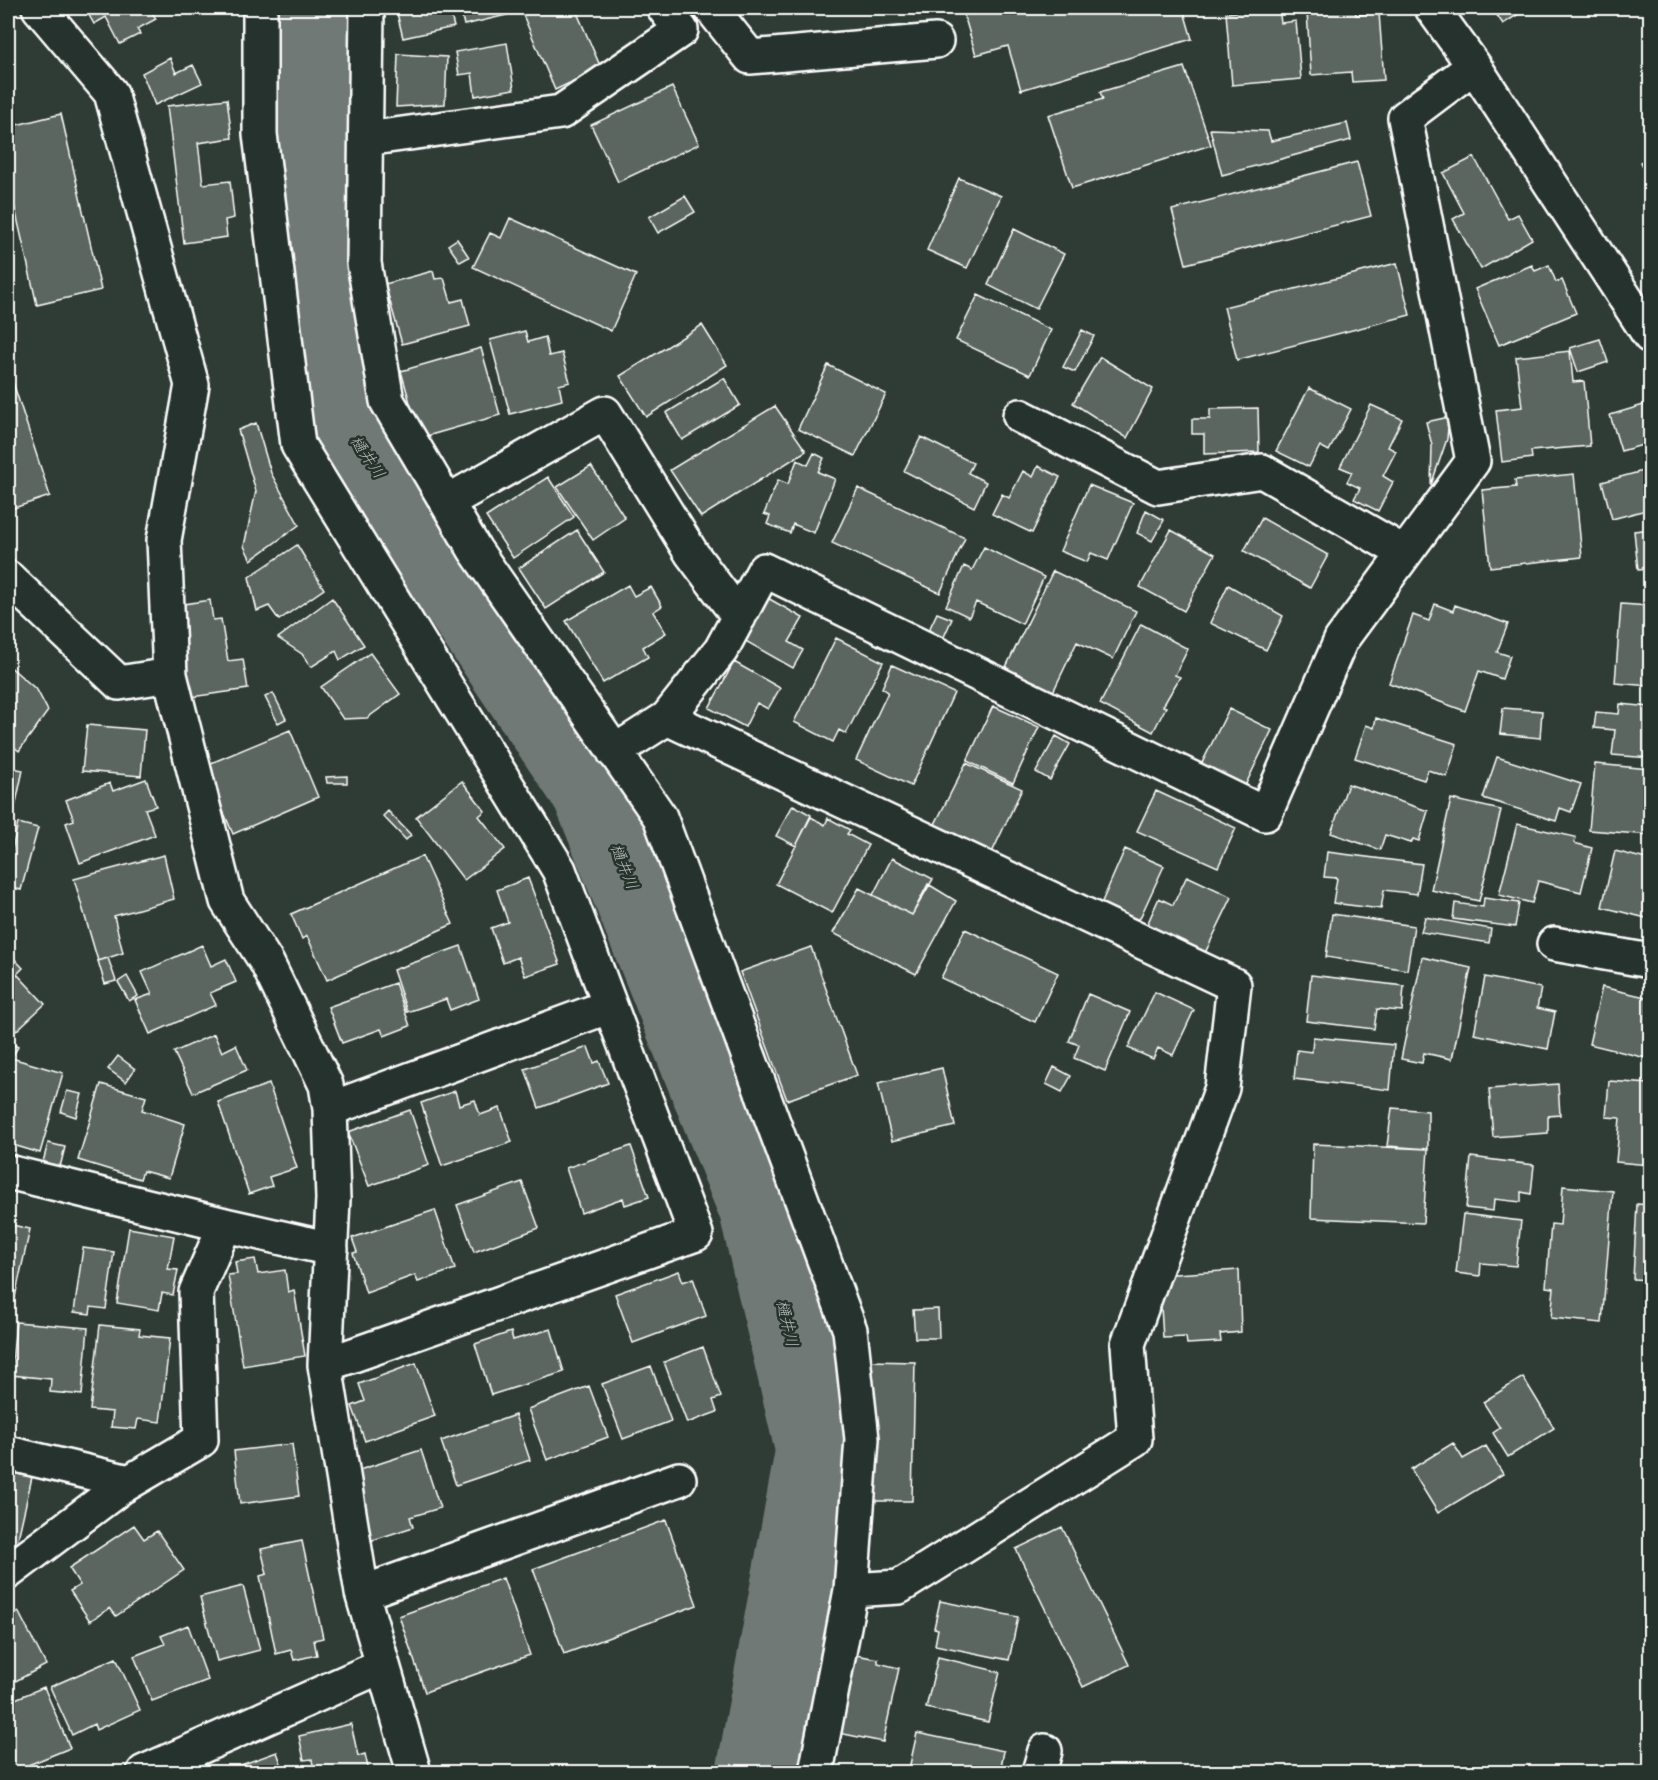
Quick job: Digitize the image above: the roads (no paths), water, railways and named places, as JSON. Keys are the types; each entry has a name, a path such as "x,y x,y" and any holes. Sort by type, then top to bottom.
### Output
{"street":[{"path":"39,8 111,93 192,385 164,540 170,675 227,901 267,963 326,1085 330,1109 333,1199 326,1365 362,1593 414,1773"},
{"path":"260,8 260,134 298,445 559,870 696,1234 326,1365"},
{"path":"367,8 364,263 387,401 475,550 660,817 850,1330 862,1439 851,1590 816,1773"},
{"path":"366,139 561,112 681,30 664,8"},
{"path":"711,8 750,57 936,40"},
{"path":"1432,8 1474,66 1650,336"},
{"path":"614,752 667,718 721,650 764,570 1265,814 1341,640 1473,461 1406,118 1474,66"},
{"path":"447,502 604,413 692,554 739,617"},
{"path":"1020,416 1158,487 1262,471 1405,553"},
{"path":"8,578 119,683 170,675"},
{"path":"667,718 1234,985 1222,1088 1128,1344 1135,1439 899,1587 851,1590"},
{"path":"1554,944 1650,961"},
{"path":"330,1109 610,1006"},
{"path":"8,1172 331,1249"},
{"path":"8,1572 129,1482 201,1440 196,1292 225,1225"},
{"path":"8,1453 129,1482"},
{"path":"362,1593 679,1479"},
{"path":"144,1773 382,1666"}],"waterway":[{"name":"樋井川","path":"304,8 311,202 347,422 595,790 762,1207 819,1450 760,1772"}]}
